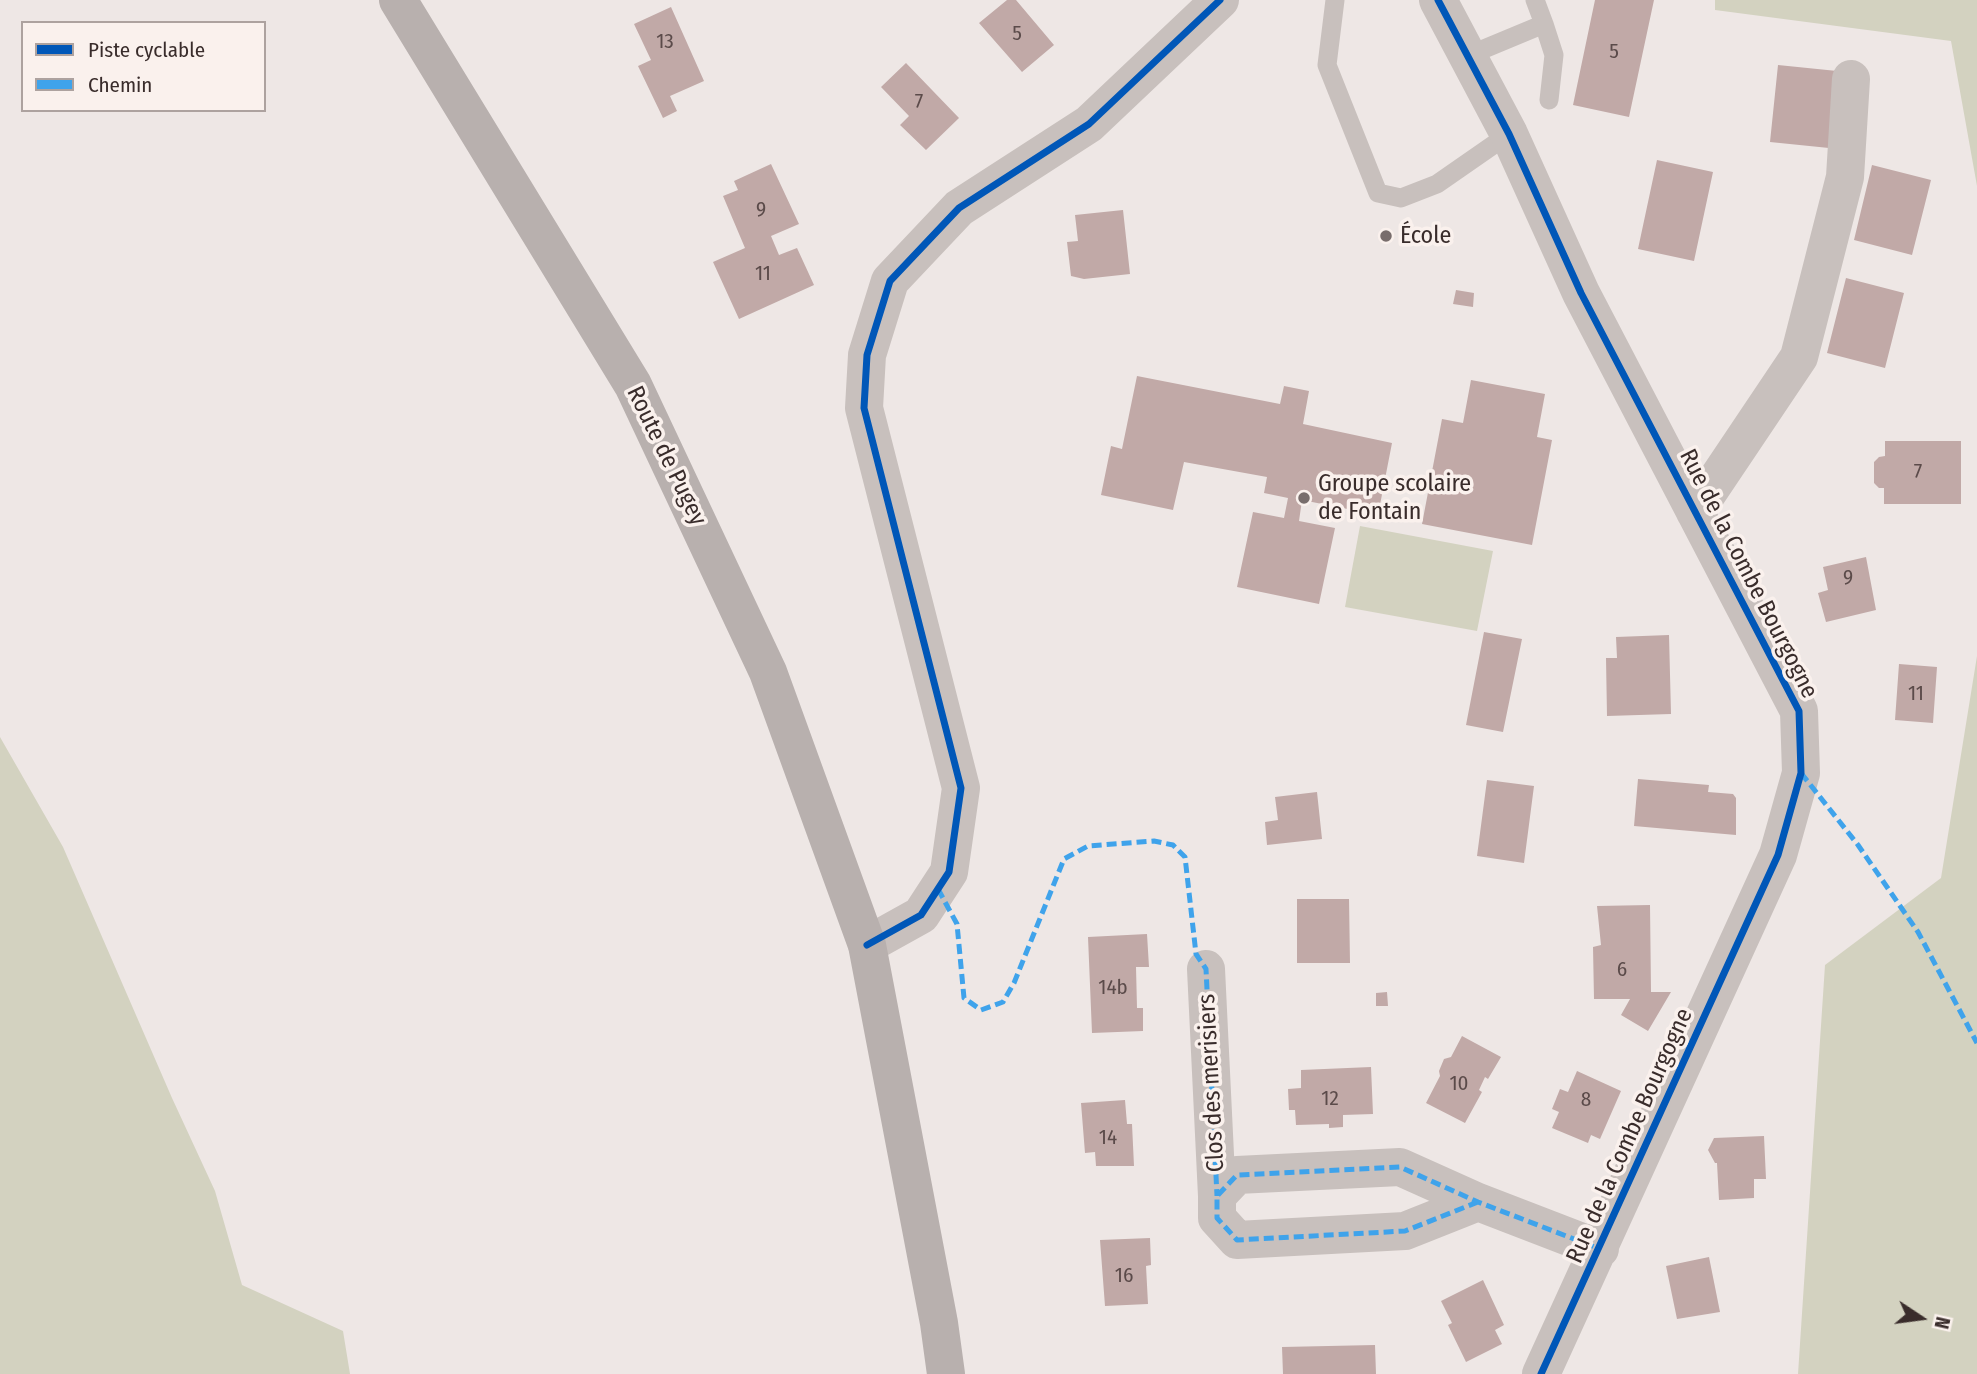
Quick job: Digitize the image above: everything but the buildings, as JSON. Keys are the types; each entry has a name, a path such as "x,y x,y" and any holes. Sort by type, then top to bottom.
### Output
{"main road":[{"name":"Route de Pugey","path":"398,0 633,385 768,672 867,945 939,1323 946,1374"}],"street":[{"path":"867,945 920,915 949,872 961,788 864,408 867,355 890,281 960,208 1089,124 1220,0"},
{"name":"Rue de la Combe Bourgogne","path":"1438,0 1509,134 1581,293 1799,711 1801,774 1778,855 1600,1250 1541,1374"},
{"path":"1695,512 1798,357 1845,177 1851,79"},
{"name":"Clos des merisiers","path":"1206,969 1217,1218 1237,1240 1405,1231 1478,1202"},
{"name":"Clos des merisiers","path":"1217,1196 1237,1175 1400,1167 1478,1202 1600,1250"}],"lane":[{"path":"1335,0 1327,65 1378,193 1401,198 1437,184 1509,134"},
{"path":"1535,0 1554,55 1549,100"},
{"path":"1467,56 1545,24"}],"green space":[{"path":"1715,0 1977,0 1977,186 1951,41 1715,10"},
{"path":"1360,526 1493,551 1477,631 1345,607"},
{"path":"1977,656 1977,1374 1798,1374 1825,965 1941,878"},
{"path":"0,737 63,847 215,1191 242,1285 343,1331 350,1374 0,1374"}],"marked path":[{"path":"1801,773 1858,845 1918,932 1977,1043"},
{"path":"938,889 957,924 964,998 981,1010 1003,1002 1014,983 1064,859 1088,846 1154,841 1173,845 1185,857 1196,954 1206,969 1217,1196"},
{"path":"1478,1202 1405,1231 1237,1240 1217,1218 1217,1196 1237,1175 1400,1167 1478,1202 1600,1249"}],"cycle path":[{"path":"867,945 921,915 949,872 961,788 864,408 867,355 890,281 959,208 1089,124 1220,0"},
{"path":"1438,0 1509,134 1581,293 1799,711 1801,773 1778,855 1541,1374"}],"place":[{"name":"École","path":"1386,236"},
{"name":"Groupe scolaire de Fontain","path":"1304,498"}]}
